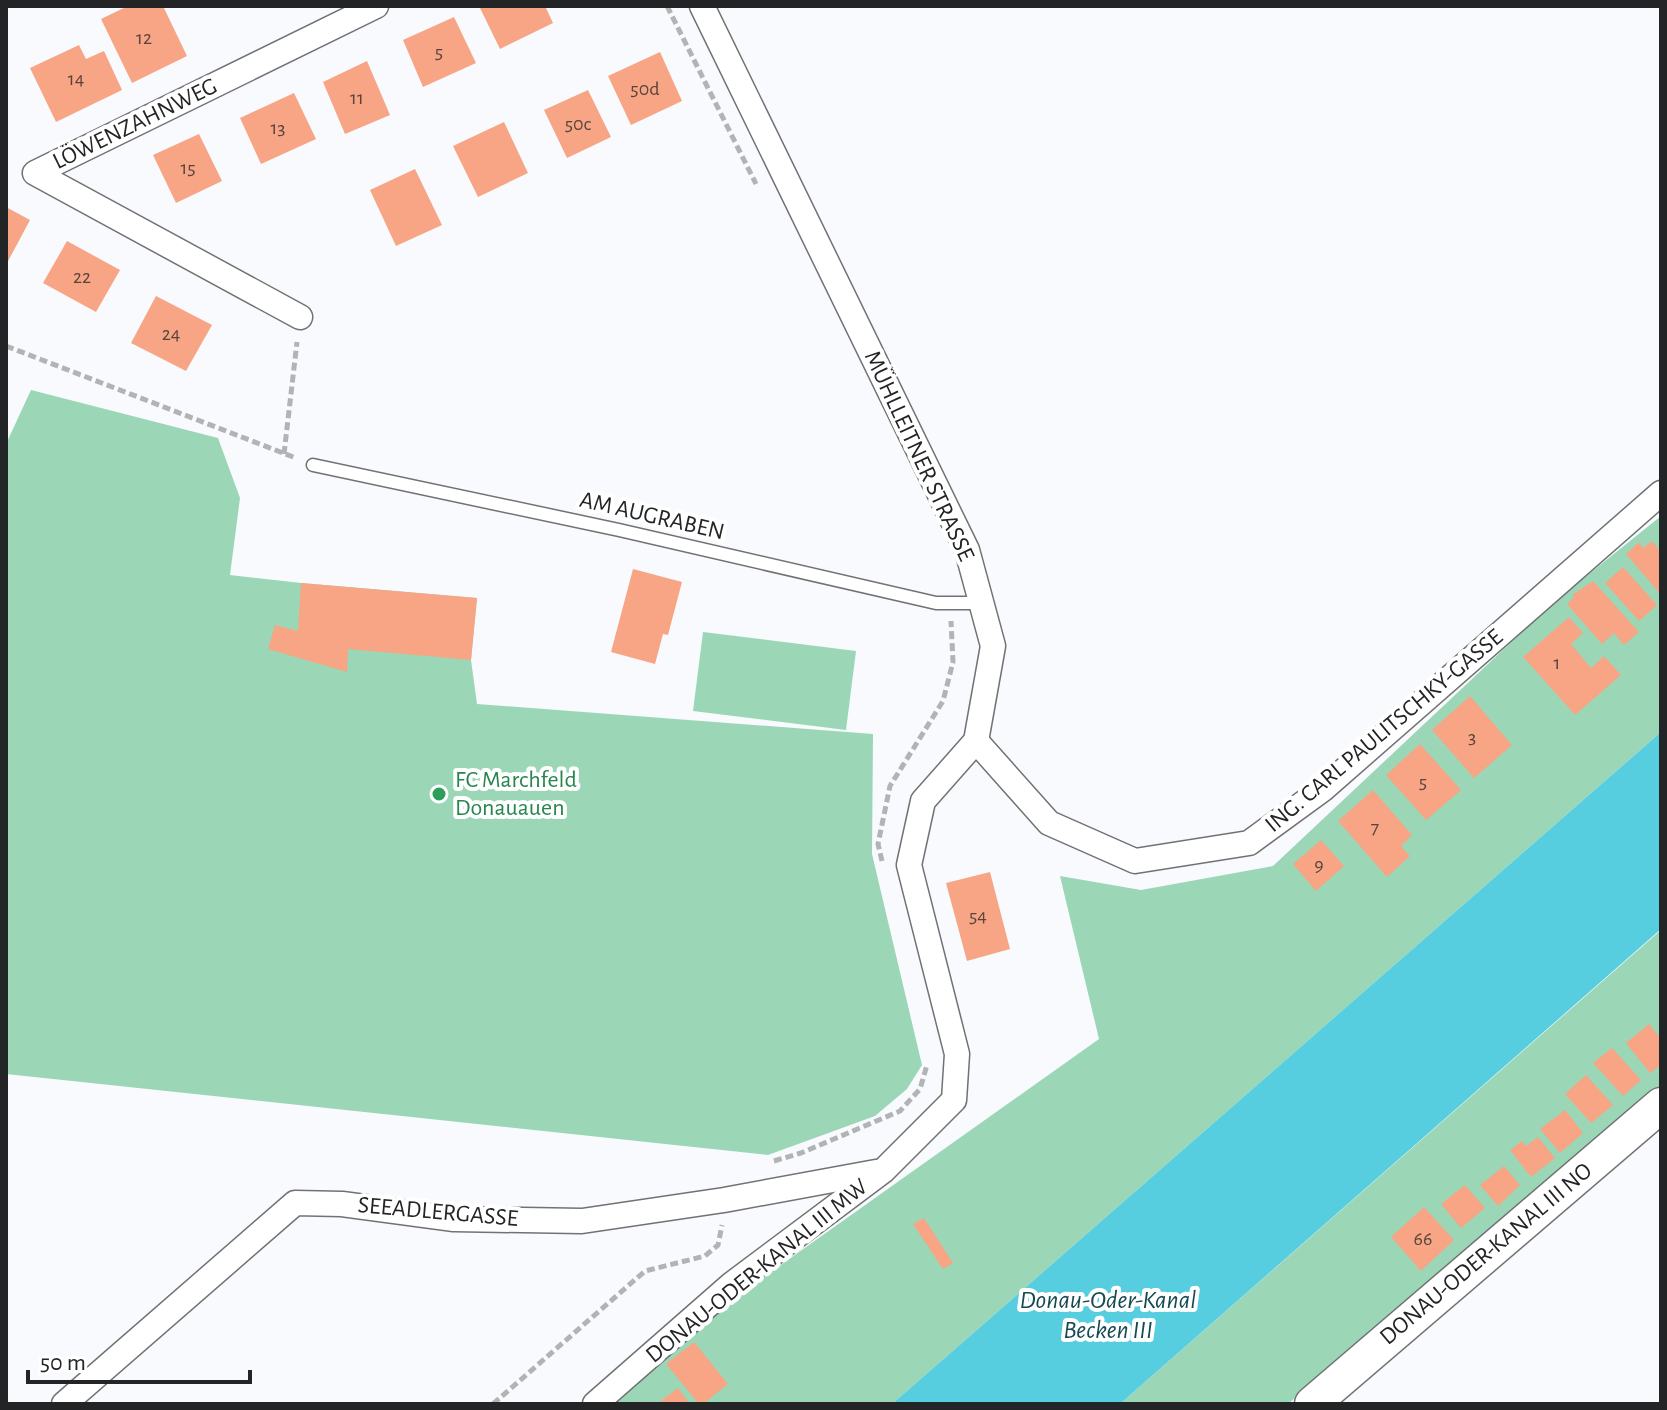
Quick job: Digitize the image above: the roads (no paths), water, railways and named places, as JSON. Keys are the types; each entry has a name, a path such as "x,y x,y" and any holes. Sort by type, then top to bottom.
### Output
{"street":[{"name":"LÖWENZAHNWEG","path":"300,317 35,173 376,6"},
{"name":"MÜHLLEITNER STRASSE","path":"702,6 967,550 993,646 976,741"},
{"name":"ING. CARL PAULITSCHKY-GASSE","path":"976,741 1049,823 1135,861 1249,843 1323,789 1661,493"},
{"path":"883,1171 954,1100 957,1054 909,865 923,801 976,741"},
{"name":"DONAU-ODER-KANAL III NO","path":"1312,1404 1661,1105"},
{"name":"SEEADLERGASSE","path":"64,1404 295,1203 342,1204 454,1219 582,1221 724,1200 883,1171"},
{"name":"DONAU-ODER-KANAL III MW","path":"595,1404 732,1284 883,1171"}],"lane":[{"name":"AM AUGRABEN","path":"313,465 619,530 936,603 982,603"}],"water":[{"name":"Donau-Oder-Kanal Becken III","path":"1661,732 1661,929 1120,1404 892,1404"}],"place":[{"name":"FC Marchfeld Donauauen","path":"439,794"}]}
